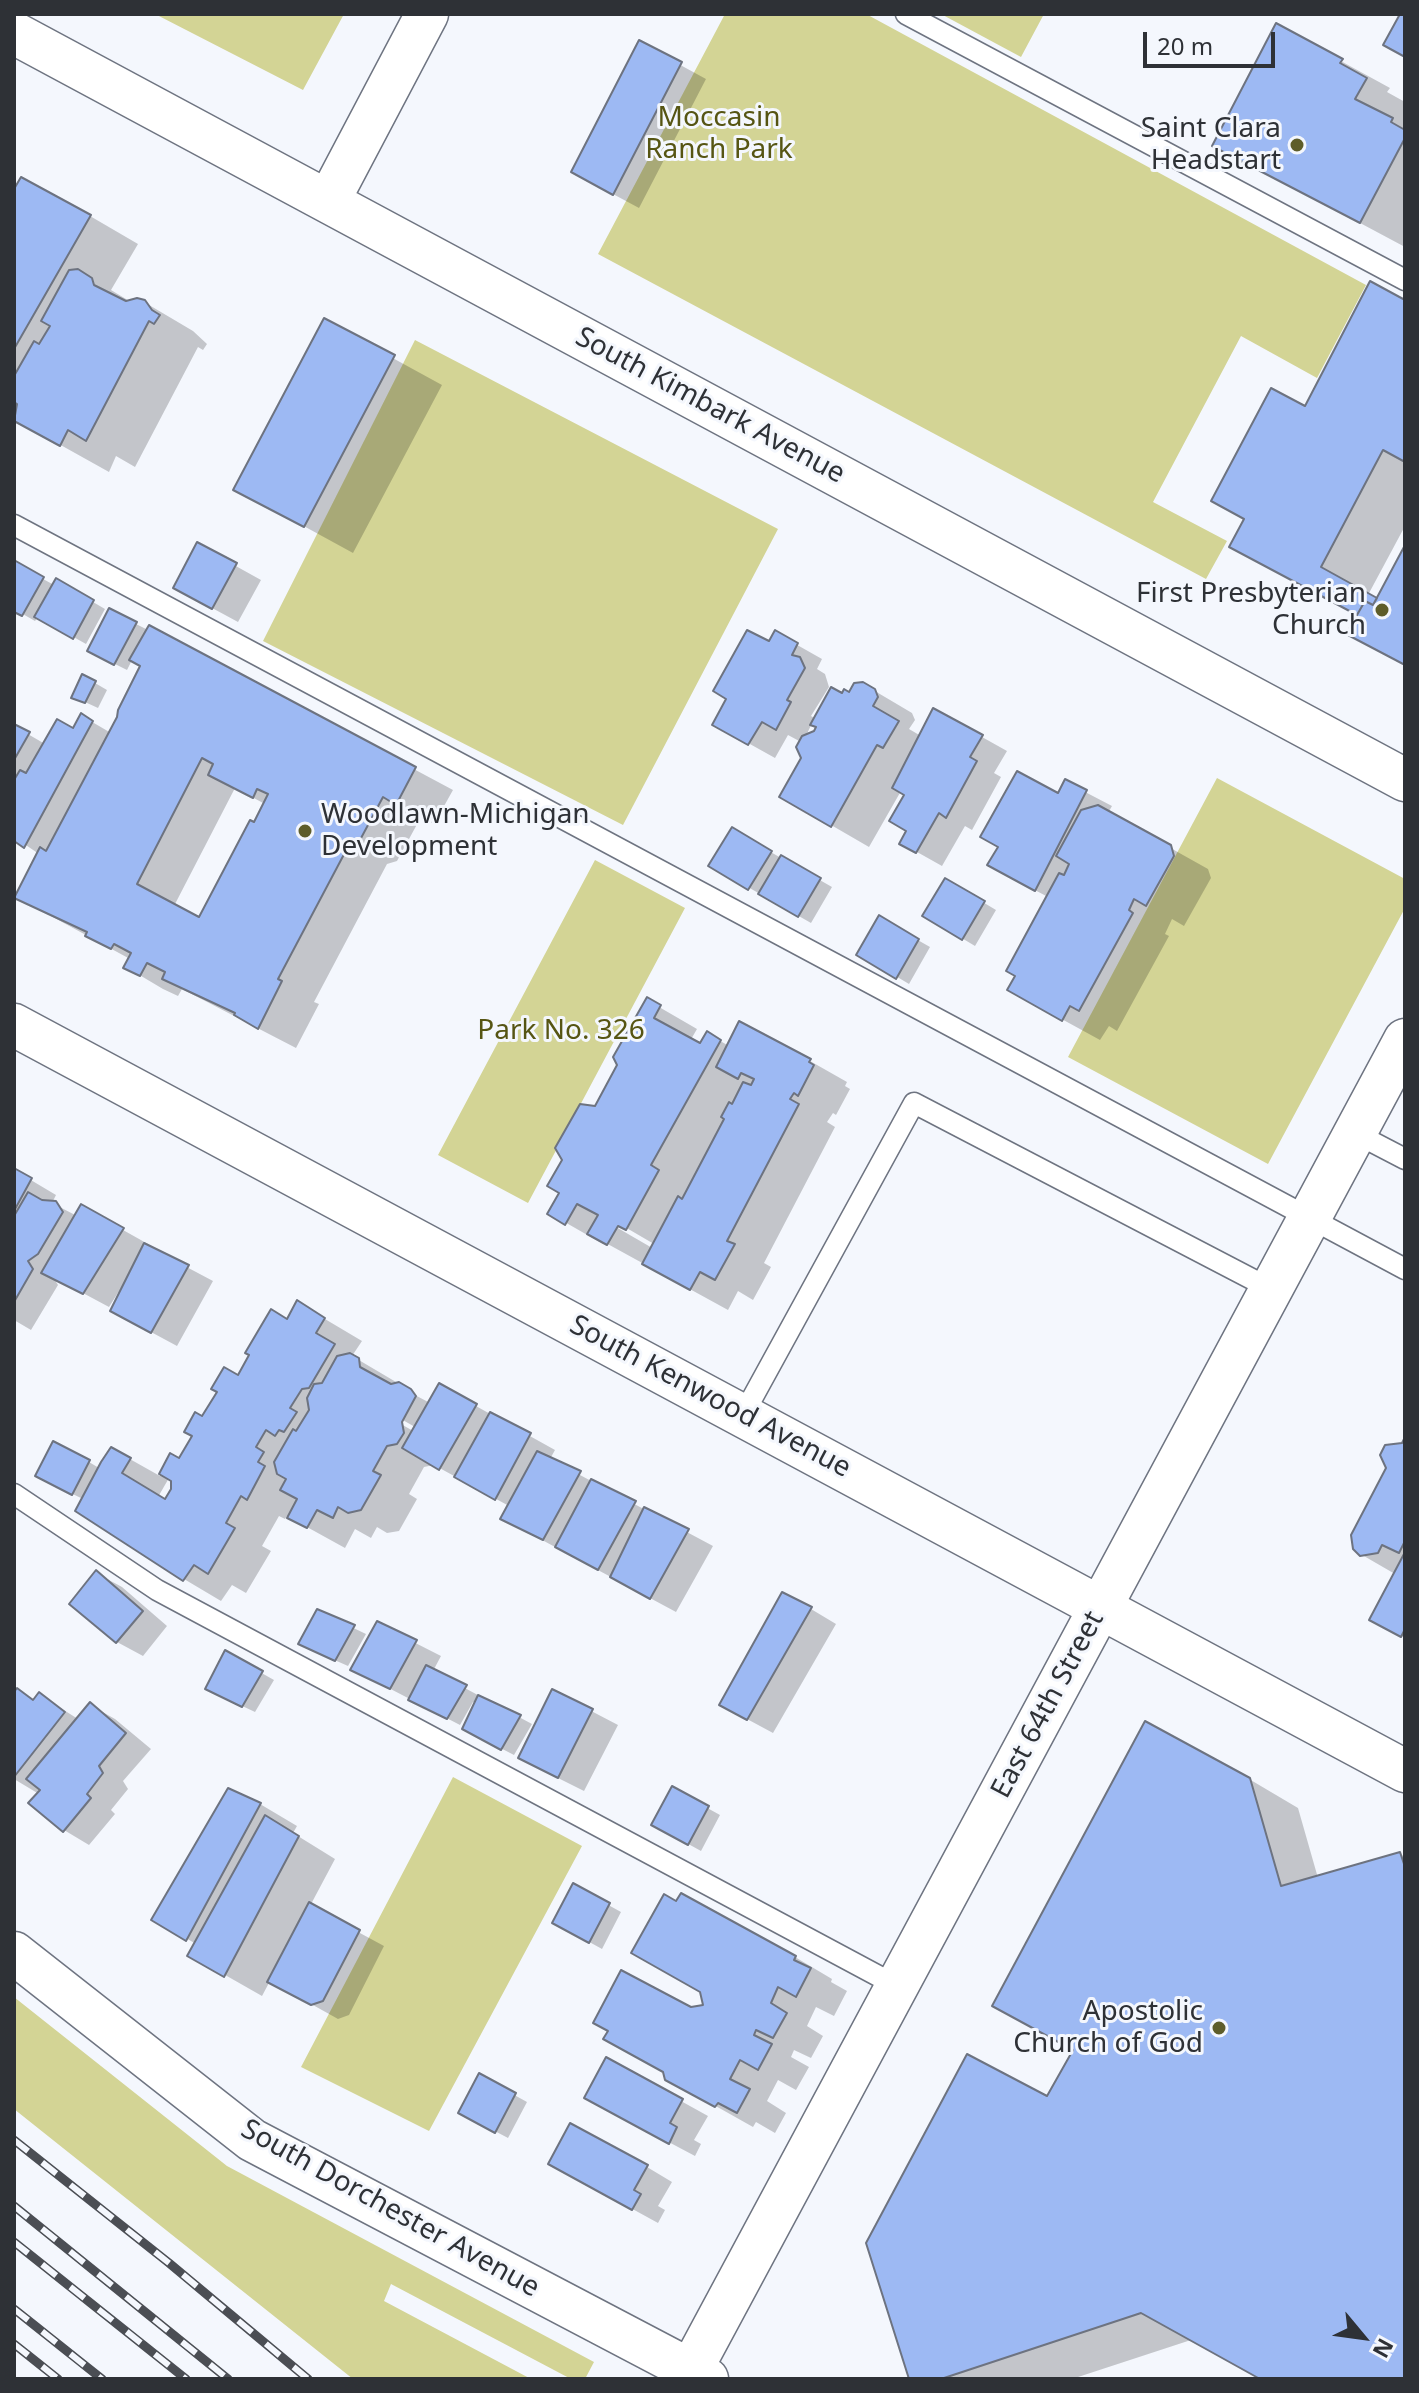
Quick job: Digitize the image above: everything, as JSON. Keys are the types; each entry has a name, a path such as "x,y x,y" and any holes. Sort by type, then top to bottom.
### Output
{"street":[{"path":"329,200 427,14"},
{"name":"South Kimbark Avenue","path":"14,33 1405,780"},
{"name":"South Kenwood Avenue","path":"14,1025 1405,1771"},
{"name":"East 64th Street","path":"690,2377 1405,1040"},
{"name":"South Dorchester Avenue","path":"14,1953 252,2140 690,2377"}],"lane":[{"path":"906,14 1405,280"},
{"path":"14,525 1405,1269"},
{"path":"743,1415 914,1103 1271,1289"},
{"path":"1355,1133 1405,1159"},
{"path":"14,1494 157,1590 897,1986"}],"green space":[{"path":"155,14 344,14 303,90"},
{"name":"Moccasin Ranch Park","path":"725,14 866,14 1366,285 1317,378 1241,336 1153,502 1227,541 1206,579 598,254"},
{"path":"941,14 1044,14 1021,57"},
{"path":"415,340 778,529 623,825 263,641"},
{"path":"1217,778 1405,879 1405,908 1268,1164 1068,1057"},
{"name":"Park No. 326","path":"595,860 685,908 528,1203 438,1155"},
{"path":"453,1777 582,1846 429,2131 301,2067"},
{"path":"14,1997 227,2166 594,2362 585,2379 571,2379 391,2284 384,2301 531,2379 353,2379 14,2109"}],"building":[{"path":"1400,14 1405,14 1405,57 1383,45"},
{"path":"1276,23 1343,59 1340,63 1367,78 1355,99 1393,118 1391,122 1405,130 1405,138 1360,223 1212,146"},
{"path":"639,40 682,62 613,195 571,172"},
{"path":"21,177 91,215 14,349 14,189"},
{"path":"78,269 92,278 94,285 126,301 137,298 145,300 160,315 154,324 149,321 86,441 68,430 60,446 14,421 17,404 14,402 14,376 34,341 39,344 50,326 41,321 69,270"},
{"path":"1370,281 1405,300 1405,462 1383,450 1321,567 1377,598 1373,605 1365,601 1357,615 1229,547 1244,519 1211,501 1271,388 1305,406"},
{"path":"324,318 395,355 304,527 233,490"},
{"path":"197,542 237,563 212,609 173,588"},
{"name":"First Presbyterian Church","path":"1405,545 1405,665 1346,634 1365,601 1373,605"},
{"path":"14,560 44,577 22,616 14,612"},
{"path":"56,578 94,600 73,639 34,617"},
{"path":"109,608 137,622 114,665 87,651"},
{"name":"Woodlawn-Michigan Development","path":"149,625 416,767 396,805 383,797 360,840 350,843 278,979 282,981 258,1029 235,1013 162,979 165,972 147,963 140,976 123,968 131,953 114,944 111,949 85,936 87,932 14,898 40,847 46,851 117,717 140,666 129,660","holes":["202,758 213,764 208,775 253,798 257,789 268,794 254,822 250,820 199,917 137,884"]},
{"path":"747,630 769,641 775,630 798,643 792,655 800,657 805,668 787,700 791,702 776,730 762,722 748,745 712,725 726,699 713,691"},
{"path":"82,674 96,681 85,703 71,698"},
{"path":"863,682 875,689 878,697 873,706 899,721 883,748 877,745 831,827 779,797 801,758 796,747 802,736 814,731 816,727 810,725 831,687 842,693 844,689 849,692 854,683"},
{"path":"933,708 983,735 970,757 977,761 946,818 939,813 916,853 899,844 906,831 889,821 904,795 892,788"},
{"path":"81,713 93,721 24,848 14,841 14,780 20,770 26,773 57,719 73,728"},
{"path":"14,724 30,732 14,760"},
{"path":"1017,771 1058,793 1065,779 1087,790 1035,891 987,865 998,847 980,837"},
{"path":"1098,805 1171,845 1174,856 1146,906 1134,899 1129,910 1133,913 1079,1011 1070,1006 1062,1021 1007,990 1015,976 1006,971 1059,873 1064,875 1069,864 1056,856 1081,810"},
{"path":"732,827 772,851 748,890 708,866"},
{"path":"781,855 821,878 798,917 758,894"},
{"path":"945,878 985,901 962,940 922,916"},
{"path":"879,915 919,939 896,979 856,955"},
{"path":"647,997 661,1005 654,1018 700,1043 707,1031 721,1040 651,1165 659,1170 626,1230 618,1226 607,1245 587,1234 598,1215 577,1204 565,1225 547,1214 559,1193 547,1186 562,1160 555,1148 580,1104 595,1106 617,1065 613,1057"},
{"path":"739,1021 811,1059 809,1062 814,1065 798,1096 794,1093 790,1099 799,1104 727,1241 735,1244 715,1280 700,1272 690,1290 642,1264 678,1196 682,1199 724,1119 721,1117 729,1102 732,1104 743,1082 751,1085 754,1079 741,1073 738,1079 716,1067"},
{"path":"14,1168 32,1178 14,1211"},
{"path":"28,1192 42,1200 56,1201 63,1212 38,1254 28,1261 33,1269 14,1302 14,1216"},
{"path":"81,1204 124,1228 83,1294 41,1273"},
{"path":"144,1243 189,1265 151,1333 110,1311"},
{"path":"297,1300 325,1318 316,1333 335,1344 309,1388 302,1389 290,1408 297,1412 284,1432 279,1430 275,1436 266,1430 256,1447 264,1452 258,1462 265,1466 247,1500 241,1496 226,1523 235,1528 208,1574 194,1565 183,1581 75,1511 111,1447 131,1458 122,1473 165,1499 171,1489 171,1481 159,1474 170,1453 179,1458 192,1436 184,1432 195,1412 202,1416 217,1392 211,1389 224,1367 238,1375 249,1355 245,1353 271,1309 287,1319"},
{"path":"350,1353 359,1358 360,1367 391,1384 399,1382 416,1396 402,1422 404,1433 397,1444 387,1446 373,1471 381,1475 361,1510 348,1513 338,1507 333,1518 317,1510 307,1528 287,1518 297,1499 280,1490 286,1479 277,1474 274,1462 293,1429 296,1431 309,1410 307,1398 314,1384 322,1383 337,1356"},
{"path":"439,1383 477,1404 439,1470 402,1448"},
{"path":"490,1412 531,1433 495,1500 454,1477"},
{"path":"1405,1437 1405,1541 1399,1553 1382,1545 1378,1553 1360,1556 1353,1549 1351,1535 1386,1468 1380,1455 1385,1445 1402,1443"},
{"path":"53,1441 90,1460 72,1495 35,1476"},
{"path":"537,1451 581,1471 543,1540 500,1519"},
{"path":"591,1479 636,1501 598,1570 555,1547"},
{"path":"644,1507 689,1529 650,1599 610,1577"},
{"path":"1405,1552 1405,1629 1401,1637 1369,1620"},
{"path":"96,1570 143,1611 116,1643 69,1604"},
{"path":"782,1592 812,1607 747,1720 719,1705"},
{"path":"317,1609 355,1625 335,1661 298,1644"},
{"path":"377,1621 417,1640 390,1689 350,1670"},
{"path":"225,1650 263,1671 242,1707 205,1689"},
{"path":"426,1665 467,1685 447,1719 408,1700"},
{"path":"17,1688 33,1700 39,1692 65,1712 14,1777 14,1692"},
{"path":"552,1689 593,1709 558,1778 518,1758"},
{"path":"478,1695 521,1715 501,1750 462,1729"},
{"path":"90,1702 126,1733 99,1766 103,1773 87,1794 91,1798 63,1832 28,1803 40,1790 26,1779"},
{"name":"Apostolic Church of God","path":"1145,1721 1250,1778 1281,1886 1400,1852 1405,1867 1405,2379 1260,2379 1141,2313 941,2379 909,2379 866,2243 967,2054 1047,2096 1073,2050 992,2006"},
{"path":"672,1786 709,1806 688,1845 651,1825"},
{"path":"228,1788 261,1803 186,1941 151,1920"},
{"path":"265,1815 299,1836 224,1977 187,1956"},
{"path":"573,1883 610,1903 589,1943 552,1923"},
{"path":"681,1893 796,1956 794,1960 811,1968 796,1997 778,1987 771,2003 787,2013 773,2038 756,2030 754,2035 772,2044 758,2070 740,2060 730,2079 750,2089 737,2113 718,2103 715,2107 665,2080 663,2072 603,2039 608,2031 593,2023 621,1970 691,2007 703,2005 700,1992 631,1953 664,1894 676,1901"},
{"path":"309,1902 360,1930 323,2001 311,2005 267,1982"},
{"path":"606,2057 683,2099 670,2123 677,2127 669,2144 584,2098"},
{"path":"479,2073 516,2093 495,2133 458,2113"},
{"path":"570,2123 648,2165 634,2190 641,2194 632,2210 548,2164"}],"railway":[{"path":"14,2140 308,2379"},
{"path":"14,2206 228,2379"},
{"path":"14,2242 186,2379"},
{"path":"14,2309 102,2379"},
{"path":"14,2344 58,2379"}],"place":[{"name":"Saint Clara Headstart","path":"1297,145"},
{"name":"First Presbyterian Church","path":"1382,610"},
{"name":"Woodlawn-Michigan Development","path":"305,831"},
{"name":"Apostolic Church of God","path":"1219,2028"}]}
